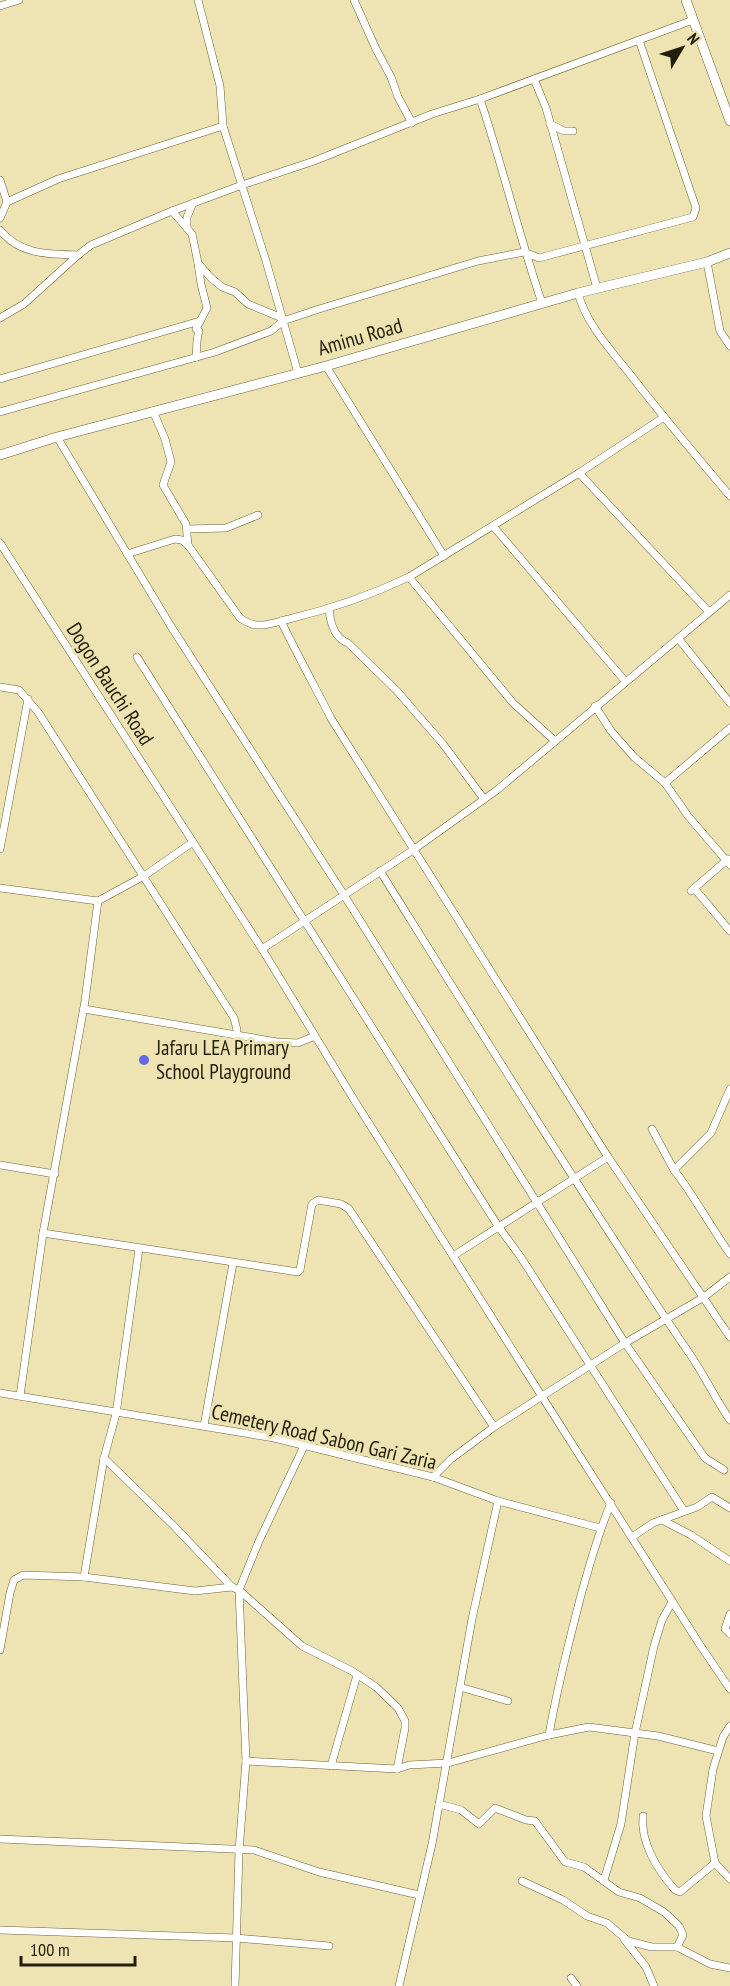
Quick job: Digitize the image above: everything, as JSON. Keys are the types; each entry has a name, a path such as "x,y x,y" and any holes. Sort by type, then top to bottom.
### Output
{"street":[{"path":"0,6 19,0"},
{"path":"198,0 220,86 223,126 298,373"},
{"path":"354,0 412,123"},
{"path":"686,0 730,121"},
{"path":"0,318 24,304 91,245 193,203 314,161 693,21"},
{"path":"0,412 215,352 271,331 283,319 458,267 524,252 538,258 693,217 696,208 639,40"},
{"path":"534,79 550,123 597,288"},
{"path":"480,99 524,252 542,303"},
{"path":"550,123 564,131 573,131"},
{"path":"7,202 58,179 223,126"},
{"path":"0,180 7,202 0,218"},
{"path":"187,228 187,217 193,203"},
{"path":"0,379 197,325 205,314 207,304 192,234 172,211"},
{"path":"0,230 15,245 30,252 78,255"},
{"name":"Aminu Road","path":"0,455 57,437 326,366 578,293 707,262 730,254"},
{"path":"707,262 720,331 730,346"},
{"path":"198,263 210,277 235,292 248,304 283,319"},
{"path":"578,293 583,309 594,328 730,496"},
{"path":"196,357 198,346 196,341 199,331 197,325"},
{"path":"326,366 444,556"},
{"path":"153,411 165,439 171,462 163,485 187,529 188,545"},
{"path":"126,554 175,539 182,540 188,545 240,618 250,624 260,626 281,621 329,608 384,589 409,577 579,473 664,417"},
{"path":"57,437 126,554 344,895 625,1343 705,1458 724,1470"},
{"path":"579,473 709,612"},
{"path":"187,529 226,528 258,515"},
{"path":"493,526 625,681"},
{"name":"Dogon Bauchi Road","path":"0,543 262,949 453,1256 672,1602 730,1689"},
{"path":"409,577 513,703 555,741"},
{"path":"262,949 413,850 484,799 730,595"},
{"path":"329,608 330,624 344,642 397,691 443,744 484,799"},
{"path":"281,621 332,720 413,850 608,1157 730,1337"},
{"path":"678,638 730,703"},
{"path":"137,657 498,1226 520,1256 684,1511"},
{"path":"0,687 19,690 28,699 234,1018 236,1035"},
{"path":"0,849 28,699"},
{"path":"595,706 610,731 634,757 665,783 688,816 729,861 692,889 730,931"},
{"path":"665,783 730,729"},
{"path":"0,888 98,901 144,876 193,842"},
{"path":"380,871 573,1179 689,1353 730,1420"},
{"path":"20,1396 43,1233 84,1009 98,901"},
{"path":"84,1009 236,1035 298,1043 315,1036"},
{"path":"674,1170 711,1133 730,1089"},
{"path":"652,1129 674,1170 694,1196 730,1254"},
{"path":"453,1256 608,1157"},
{"path":"0,1165 55,1174"},
{"path":"43,1233 298,1272 312,1204 318,1200 345,1205 494,1427"},
{"path":"84,1577 104,1458 116,1413 139,1249"},
{"path":"204,1426 232,1263"},
{"path":"434,1477 451,1459 541,1395 704,1297 730,1277"},
{"name":"Cemetery Road Sabon Gari Zaria","path":"0,1393 274,1438 434,1477 498,1501 600,1528"},
{"path":"235,1986 239,1851 246,1761 236,1589 304,1446"},
{"path":"104,1458 236,1589 250,1598 302,1646 357,1674 376,1687 403,1715 405,1728 397,1769"},
{"path":"632,1537 662,1520 697,1508 712,1497 730,1508"},
{"path":"399,1986 440,1804 472,1619 498,1501"},
{"path":"549,1735 558,1684 600,1528 611,1503"},
{"path":"662,1520 691,1534 730,1561"},
{"path":"0,1650 10,1593 14,1580 23,1575 84,1577 195,1591 236,1589"},
{"path":"604,1880 621,1824 635,1733 654,1646 662,1620 672,1602"},
{"path":"730,1614 725,1629 730,1634"},
{"path":"331,1766 357,1674"},
{"path":"460,1687 508,1701"},
{"path":"730,1726 718,1751 710,1783 706,1816 715,1863 730,1879"},
{"path":"246,1761 397,1769 409,1765 448,1763 549,1735 590,1727 682,1741 718,1751"},
{"path":"440,1804 461,1810 479,1824 495,1808 526,1820 535,1821 565,1862 584,1867 619,1892 640,1898 664,1912 674,1921 683,1935 677,1947"},
{"path":"643,1816 643,1835 675,1890 680,1892 687,1888 715,1863"},
{"path":"0,1839 254,1850 319,1872 419,1895"},
{"path":"522,1881 563,1900 588,1916 607,1923 628,1941 652,1947 677,1947 710,1964 730,1968"},
{"path":"0,1930 236,1938 329,1946"},
{"path":"623,1937 646,1967 654,1986"},
{"path":"571,1978 577,1986"}],"place":[{"name":"Jafaru LEA Primary School Playground","path":"144,1060"}]}
